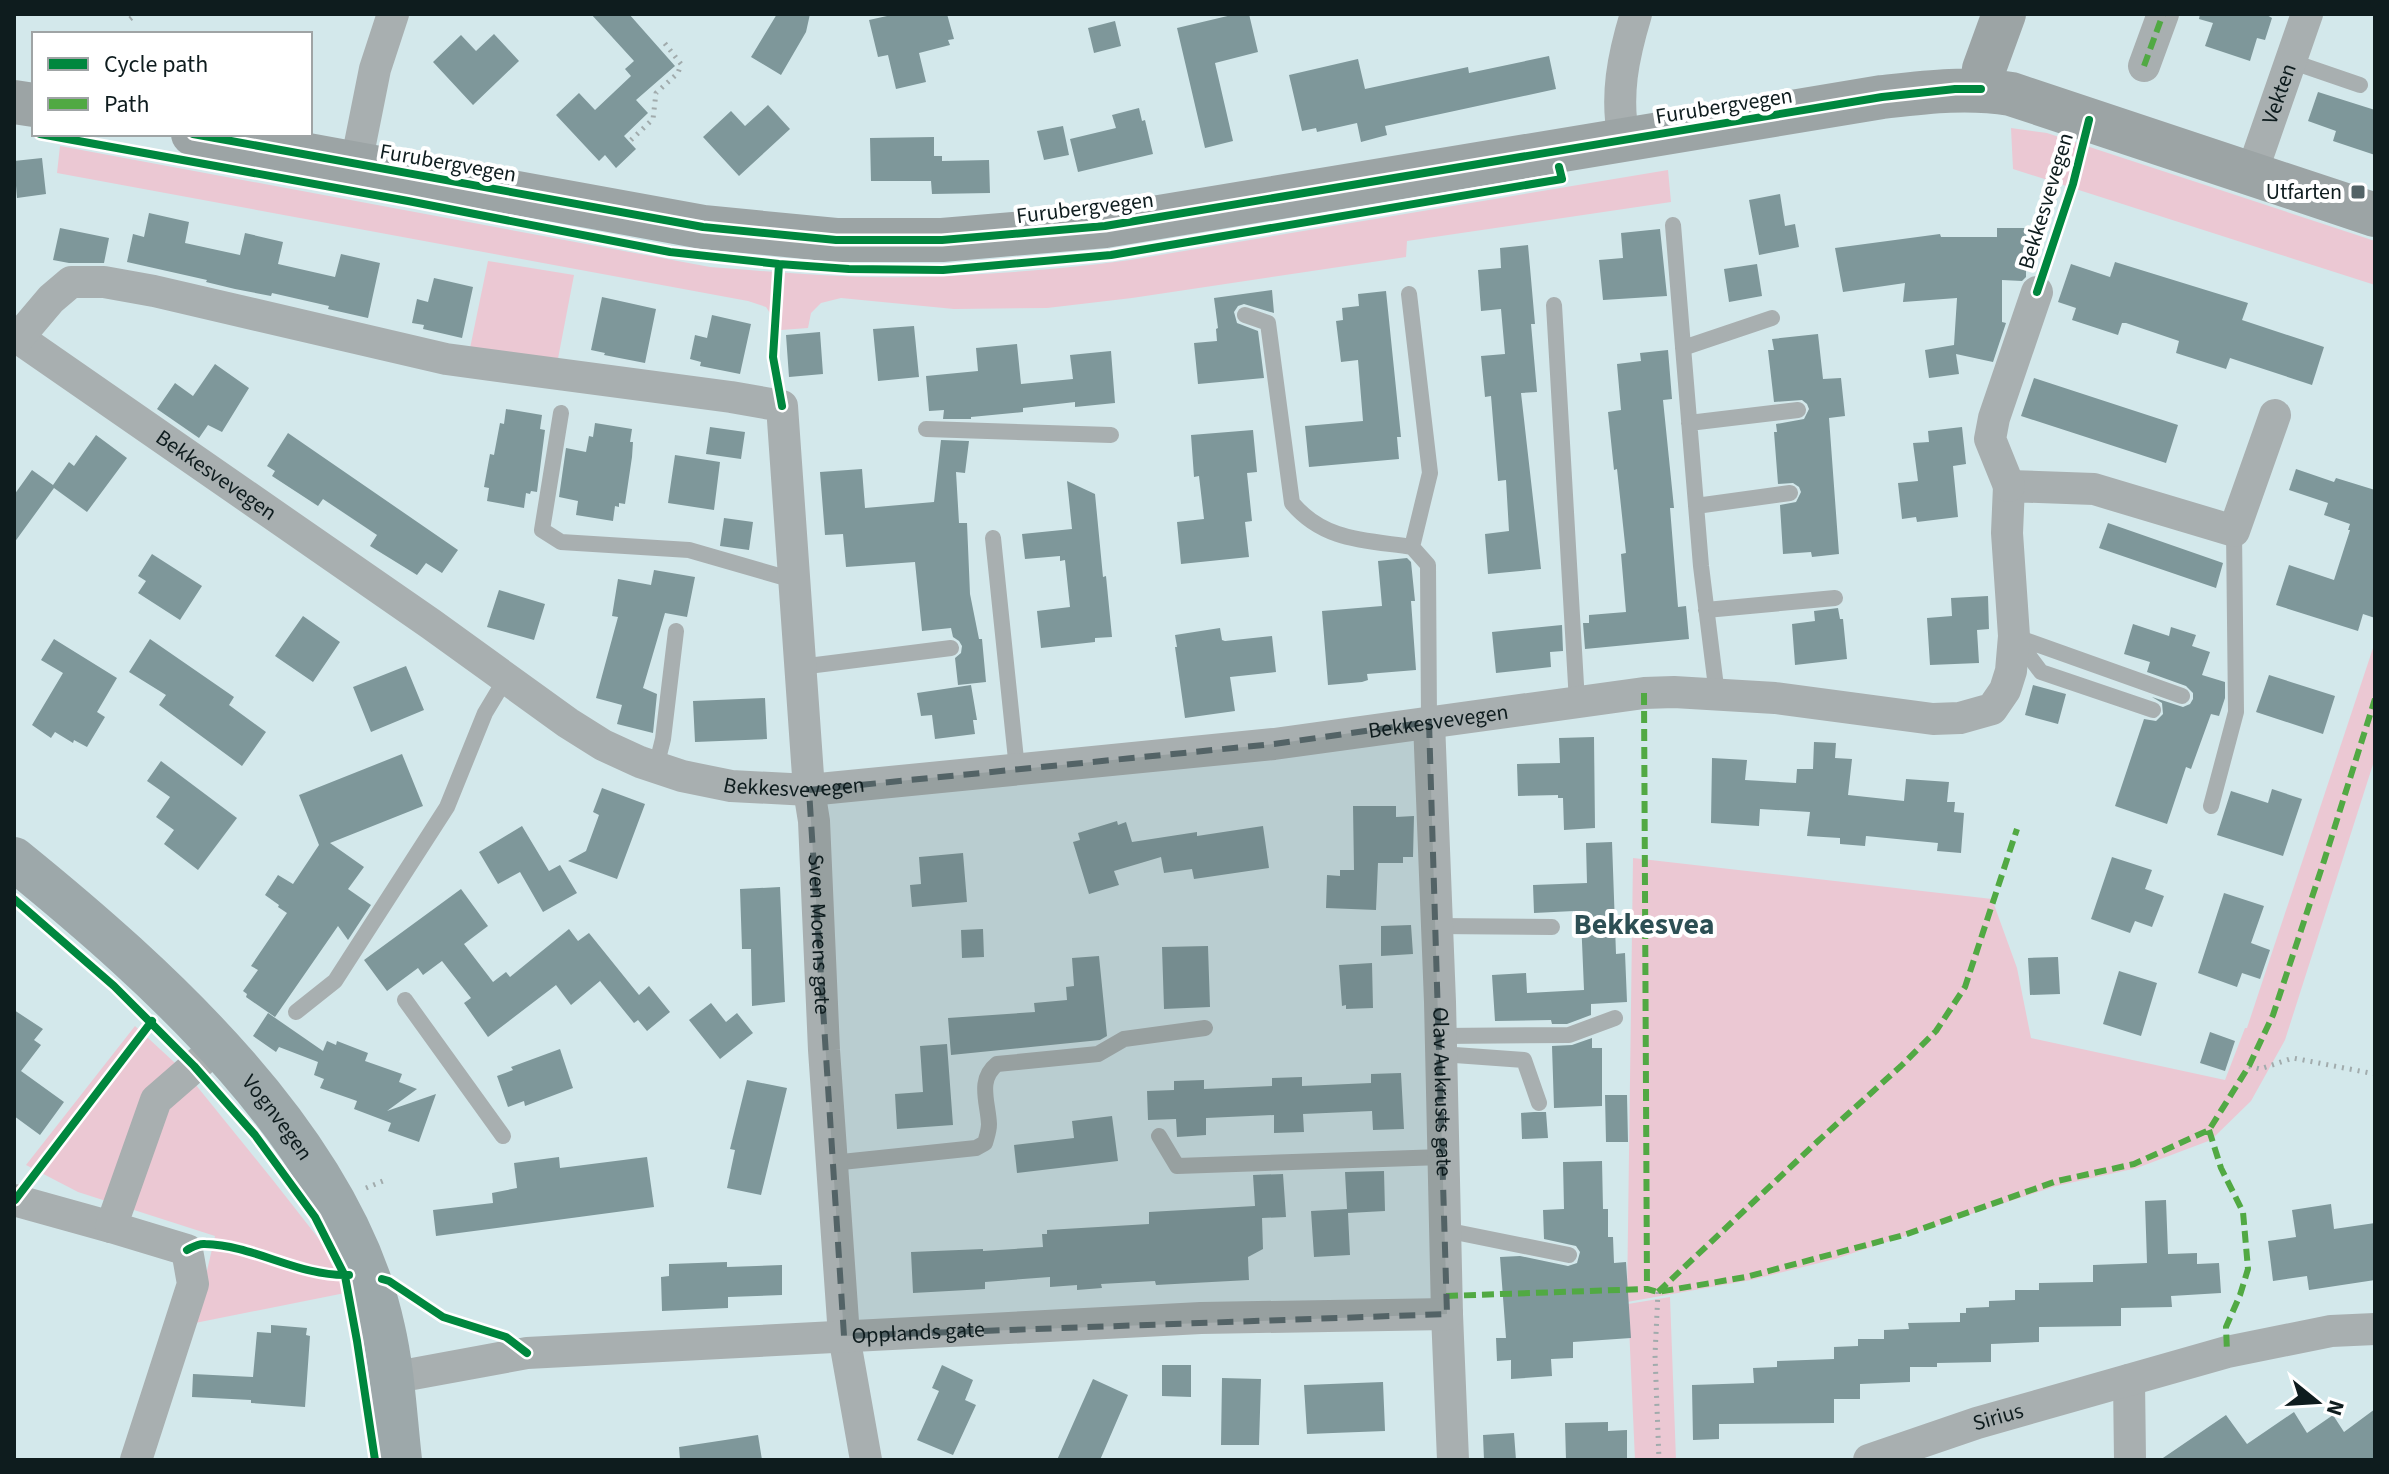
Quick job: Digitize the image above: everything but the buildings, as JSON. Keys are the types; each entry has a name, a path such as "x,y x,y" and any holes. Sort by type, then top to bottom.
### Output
{"main road":[{"path":"2004,14 1984,69 1981,89 2011,94 2375,215"},
{"name":"Furubergvegen","path":"204,136 703,227 836,240 942,240 1105,226 1882,97 1981,89"},
{"name":"Vognvegen","path":"14,859 143,970 218,1046 298,1144 335,1203 356,1247 376,1302 391,1378 400,1460"}],"street":[{"path":"356,164 375,69 393,14"},
{"path":"1624,140 1619,115 1621,71 1636,14"},
{"path":"2144,66 2163,14"},
{"name":"Vekten","path":"2251,175 2307,14"},
{"name":"Bekkesvevegen","path":"513,368 419,354 104,282 71,282 16,336 603,745 682,776 731,786 809,790 1274,744 1644,693 1775,698 1933,719 1960,718 1992,709 2005,690 2011,671 2014,636 2007,533 2009,486 1990,439 1994,418 2037,292"},
{"name":"Sven Morens gate","path":"513,368 782,406 809,790 814,821 824,1050 844,1336 866,1460"},
{"path":"2009,486 2094,489 2234,531 2275,415"},
{"name":"Olav Aukrusts gate","path":"1429,722 1453,1460"},
{"path":"111,1227 156,1100 218,1046"},
{"path":"14,1200 187,1250 193,1284 136,1460"},
{"name":"Opplands gate","path":"391,1378 527,1353 1201,1318 1447,1314"},
{"name":"Sirius","path":"1869,1460 1977,1423 2227,1352 2331,1331 2375,1329"},
{"path":"2129,1380 2130,1460"}],"lane":[{"path":"2290,61 2360,85"},
{"path":"1673,225 1696,506 1717,695"},
{"path":"1409,294 1430,473 1412,547"},
{"path":"1554,305 1577,702"},
{"path":"1245,315 1268,323 1292,503 1305,518 1340,536 1412,547 1428,565 1429,722"},
{"path":"1683,348 1772,318"},
{"path":"1689,423 1798,410"},
{"path":"561,413 542,530 561,542 689,550 793,580"},
{"path":"926,429 1111,435"},
{"path":"1696,506 1790,493"},
{"path":"2211,806 2236,712 2234,531"},
{"path":"993,538 1017,769"},
{"path":"1706,610 1835,598"},
{"path":"656,767 663,739 676,631"},
{"path":"2014,636 2182,696"},
{"path":"2014,636 2041,672 2153,710"},
{"path":"800,667 951,648"},
{"path":"296,1012 335,981 447,807 485,713 506,678"},
{"path":"1437,926 1552,927"},
{"path":"405,1000 503,1136"},
{"path":"1441,1045 1569,1035 1615,1018"},
{"path":"832,1163 976,1148 985,1143 989,1128 984,1083 988,1071 997,1064 1098,1054 1124,1039 1205,1028"},
{"path":"1441,1045 1524,1060 1539,1103"},
{"path":"1159,1136 1177,1166 1443,1157"},
{"path":"1445,1230 1569,1255"}],"path":[{"path":"130,19 136,14"},
{"path":"631,140 653,119 656,93 678,73 681,64 663,41"},
{"path":"2249,1066 2260,1069 2293,1058 2375,1074"},
{"path":"1658,1292 1655,1355 1659,1460"}],"highlighted area":[{"path":"1429,722 1447,1314 844,1336 809,790 1274,744"}],"shaded area":[{"path":"2011,128 2047,133 2375,241 2375,285 2013,169"},
{"path":"60,146 710,267 861,277 993,273 1130,260 1668,170 1671,202 1407,241 1406,257 1047,308 954,309 841,298 821,303 811,313 808,328 781,330 766,307 748,301 57,173"},
{"path":"488,261 574,275 556,369 468,358"},
{"path":"2375,642 2375,758 2285,1040 2251,1101 2211,1140 2137,1168 2056,1186 1835,1259 1751,1280 1627,1302 1633,858 1992,899 2017,968 2031,1038 2225,1080 2247,1028"},
{"path":"135,1026 187,1074 272,1179 330,1253 345,1293 195,1323 215,1236 78,1192 26,1165"},
{"path":"1670,1297 1676,1460 1635,1460 1628,1304"}],"marked path":[{"path":"2144,66 2163,14"},
{"path":"1644,693 1647,1289"},
{"path":"1446,1296 1647,1289 1658,1292 1746,1277 1904,1235 2057,1181 2134,1164 2209,1130 2249,1066 2273,1015 2375,699"},
{"path":"1658,1292 1936,1031 1965,987 2017,829"},
{"path":"2209,1130 2221,1168 2243,1212 2248,1269 2226,1327 2227,1352"}],"cycle path":[{"path":"204,136 703,227 836,240 942,240 1105,226 1882,97 1981,89"},
{"path":"2037,292 2073,184 2089,120"},
{"path":"51,136 670,252 849,269 943,270 1111,255 1562,179 1559,167"},
{"path":"779,264 773,357 782,406"},
{"path":"14,899 114,986 194,1066 255,1135 315,1217 345,1276 375,1460"},
{"path":"15,1200 152,1021"},
{"path":"187,1250 200,1244 223,1246 312,1271 349,1275"},
{"path":"382,1279 443,1317 506,1337 527,1353"}],"place":[{"name":"Utfarten","path":"2358,192"}],"district":[{"name":"Bekkesvea","path":"1644,924"}]}
